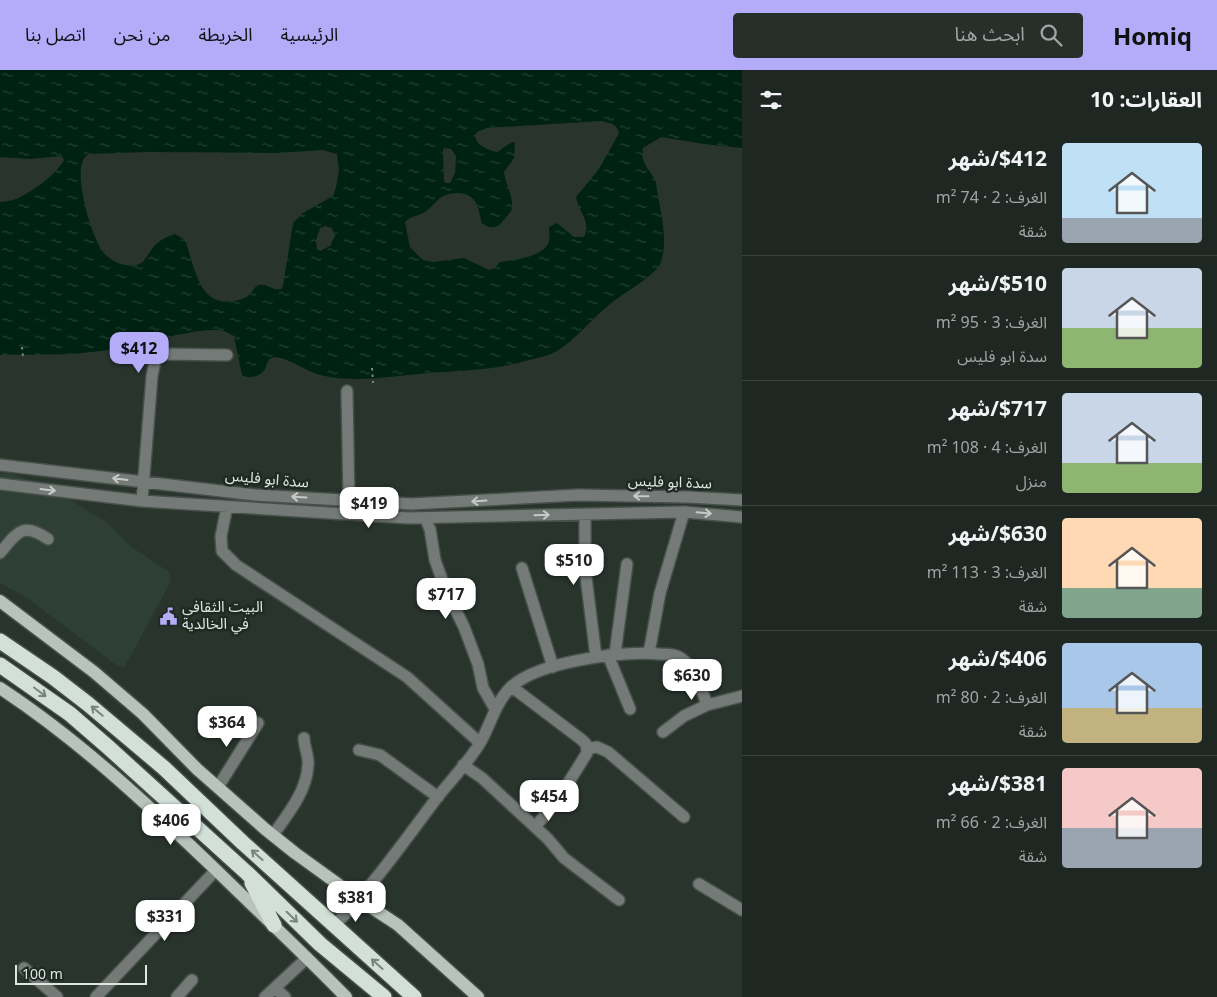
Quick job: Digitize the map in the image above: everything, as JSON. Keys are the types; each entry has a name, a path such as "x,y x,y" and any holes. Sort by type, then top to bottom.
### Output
{"highway":[{"path":"0,641 53,677 123,733 184,786 334,926 414,997"},
{"path":"0,665 63,710 108,746 247,873 320,944 384,997"},
{"path":"108,746 123,733"},
{"path":"247,873 274,926"}],"main road":[{"path":"0,601 94,672 143,714 197,769 273,835 295,853 398,926 478,997"},
{"path":"0,688 57,728 150,807 346,997"}],"street":[{"path":"142,501 152,376 155,361 162,354 227,355"},
{"path":"346,391 349,500"},
{"name":"سدة ابو فليس","path":"0,465 255,495 428,504 578,495 742,500"},
{"name":"سدة ابو فليس","path":"0,484 142,501 425,518 684,512 742,517"},
{"path":"227,506 221,536 222,551 236,565 407,677 480,743"},
{"path":"649,653 660,593 684,512"},
{"path":"585,514 585,569 596,656"},
{"path":"425,518 430,529 435,560 445,588 464,627 478,664 483,688 495,709"},
{"path":"0,553 14,536 28,529 36,530 48,539"},
{"path":"627,564 612,655 630,709"},
{"path":"522,568 553,667"},
{"path":"334,926 360,900 480,743 495,709 512,686 524,677 596,656 649,653 675,655 683,659 693,672 707,705"},
{"path":"512,686 582,740 587,749 587,753 557,801 534,828"},
{"path":"663,732 684,716 707,705 742,696"},
{"path":"218,787 258,723"},
{"path":"273,835 290,811 307,775 309,762 304,738"},
{"path":"587,749 597,747 608,752 684,817"},
{"path":"360,750 380,755 438,797"},
{"path":"463,765 482,778 548,839 564,858 619,900"},
{"path":"101,995 216,870"},
{"path":"699,884 742,910"},
{"path":"265,997 307,958"},
{"path":"24,968 57,997"},
{"path":"177,997 192,980"},
{"path":"275,988 285,997"}],"path":[{"path":"22,347 22,357"},
{"path":"372,368 373,383"}],"shaded area":[{"path":"0,473 12,474 46,485 106,522 130,546 169,572 171,581 124,668 115,664 27,598 0,583"}],"water":[{"path":"0,70 742,70 742,148 661,137 643,148 643,160 656,183 663,222 663,252 658,267 646,279 609,305 569,342 555,352 517,363 479,370 354,379 323,376 276,357 268,361 261,374 247,377 242,375 234,337 220,330 180,334 92,352 0,355 0,202 16,199 36,188 56,171 64,160 62,156 31,159 0,157","holes":["601,121 616,127 619,133 599,169 576,197 586,221 584,237 574,237 557,223 549,227 549,242 542,251 524,258 500,262 495,268 489,270 464,258 433,262 423,260 410,247 405,222 425,212 440,198 455,193 466,194 477,205 482,224 491,227 496,227 500,224 511,210 512,200 504,172 514,158 515,143 513,142 497,152 483,147 475,136 477,132 487,128","444,148 451,149 456,156 455,173 450,183 444,181","322,150 337,154 339,170 333,196 303,213 293,223 281,289 259,285 246,298 228,302 216,300 202,286 185,240 175,234 157,243 142,262 133,266 113,260 103,252 98,244 88,217 81,185 83,160 89,154 147,152 278,153","325,226 332,228 335,236 330,246 320,251 317,249 316,240 320,228"]}],"place":[{"name":"البيت الثقافي في الخالدية","path":"168,616"}]}
